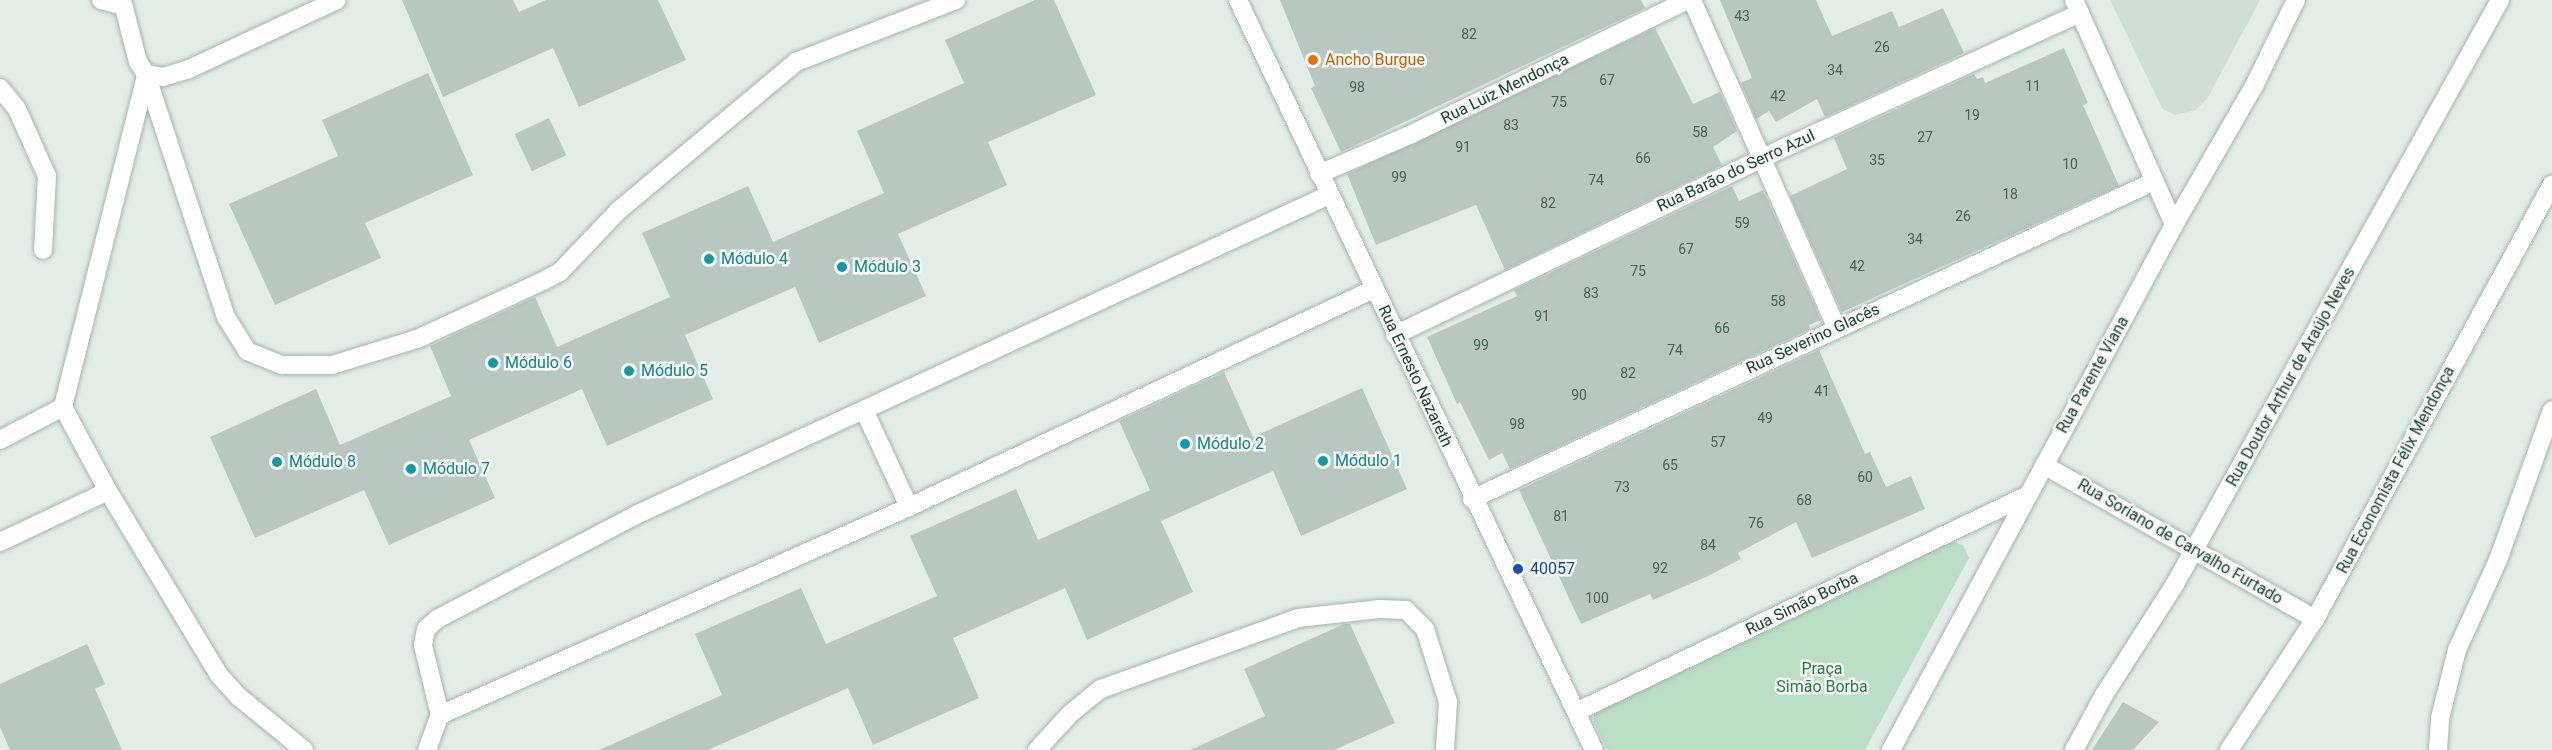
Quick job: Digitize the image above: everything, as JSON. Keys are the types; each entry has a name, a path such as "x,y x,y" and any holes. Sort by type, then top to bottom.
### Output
{"street":[{"path":"101,0 121,3 138,62 146,74 226,317 247,351 282,365 332,365 417,339 543,282 560,272 618,211 796,62 956,0"},
{"path":"146,74 164,77 189,69 337,0"},
{"name":"Rua Ernesto Nazareth","path":"1238,0 1472,499 1594,750"},
{"path":"1690,0 1836,327"},
{"name":"Rua Luiz Mendonça","path":"1318,174 1412,134 1690,0"},
{"name":"Rua Parente Viana","path":"1891,750 2174,225 2254,86 2295,0"},
{"name":"Rua Doutor Arthur de Araújo Neves","path":"2074,750 2194,550 2500,0"},
{"path":"2077,7 2174,225"},
{"name":"Rua Barão do Serro Azul","path":"1395,335 2077,7"},
{"path":"146,74 63,407 108,491 219,675 239,697 304,750"},
{"path":"0,88 17,109 47,176 43,250"},
{"name":"Rua Severino Glacês","path":"1472,499 1567,458 1836,327 2155,181"},
{"name":"Rua Economista Félix Mendonça","path":"2229,750 2315,620 2552,184"},
{"path":"427,750 440,714 423,645 426,629 436,618 638,514 865,412 1329,195"},
{"path":"440,714 909,507 1374,289"},
{"path":"0,440 63,407"},
{"path":"2438,750 2440,718 2457,650 2498,560 2552,410"},
{"path":"865,412 909,507"},
{"name":"Rua Soriano de Carvalho Furtado","path":"2044,465 2315,620"},
{"path":"0,542 108,491"},
{"name":"Rua Simão Borba","path":"1576,712 2028,495"},
{"path":"1037,750 1071,712 1101,689 1298,618 1379,609 1406,610 1425,629 1448,702 1445,750"}],"shaded area":[{"path":"2110,0 2260,0 2207,99 2196,110 2175,115 2162,108"}],"green space":[{"name":"Praça Simão Borba","path":"1950,541 1963,545 1969,558 1865,750 1607,750 1594,722 1594,710"}],"building":[{"path":"402,0 513,0 519,12 546,0 658,0 686,60 579,107 553,48 443,97"},
{"path":"1035,0 1054,0 1096,95 988,142 1007,185 898,234 926,296 819,343 795,287 685,335 713,399 607,446 582,389 469,440 495,498 389,545 364,490 255,538 210,437 316,389 340,445 451,396 430,346 535,297 557,347 670,297 642,233 748,186 773,242 884,193 857,131 964,83 945,40"},
{"path":"1280,0 1641,0 1645,8 1341,152 1311,88 1315,86"},
{"path":"1720,0 1816,0 1832,36 1892,11 1899,27 1943,8 1964,53 1825,117 1817,99 1776,122 1769,111 1756,119 1741,83 1752,78"},
{"path":"1655,28 1693,104 1720,92 1737,131 1713,147 1722,165 1505,270 1476,205 1376,245 1347,174"},
{"path":"2064,48 2088,103 2083,105 2119,186 1842,312 1790,196 1847,169 1834,138 1974,74 1977,79 1983,77 1985,83"},
{"path":"428,73 473,175 365,223 381,258 275,305 229,204 338,156 322,120"},
{"path":"549,118 566,155 532,171 515,134"},
{"path":"1732,186 1739,201 1763,190 1821,320 1809,325 1810,329 1510,469 1502,453 1489,460 1460,402 1457,404 1427,337 1517,296 1514,290"},
{"path":"1819,350 1865,454 1870,452 1886,487 1911,476 1925,509 1812,558 1796,522 1738,553 1741,559 1706,577 1653,600 1650,594 1581,624 1519,490"},
{"path":"1224,372 1253,437 1362,388 1407,489 1301,536 1273,471 1161,521 1193,592 1087,640 1065,588 953,638 979,698 873,745 848,688 708,750 599,750 722,695 695,634 801,588 826,644 937,596 910,536 1016,489 1038,540 1150,490 1119,421"},
{"path":"1344,624 1350,624 1395,723 1334,750 1190,750 1265,716 1244,669"},
{"path":"87,644 105,684 95,689 122,750 10,750 0,727 0,684"},
{"path":"2123,702 2159,722 2133,750 2092,750"}],"place":[{"name":"Ancho Burgue","path":"1313,60"},
{"name":"Módulo 4","path":"709,259"},
{"name":"Módulo 3","path":"842,267"},
{"name":"Módulo 6","path":"493,363"},
{"name":"Módulo 5","path":"629,371"},
{"name":"Módulo 2","path":"1185,444"},
{"name":"Módulo 1","path":"1323,461"},
{"name":"Módulo 8","path":"277,462"},
{"name":"Módulo 7","path":"411,469"},
{"name":"40057","path":"1518,569"}]}
